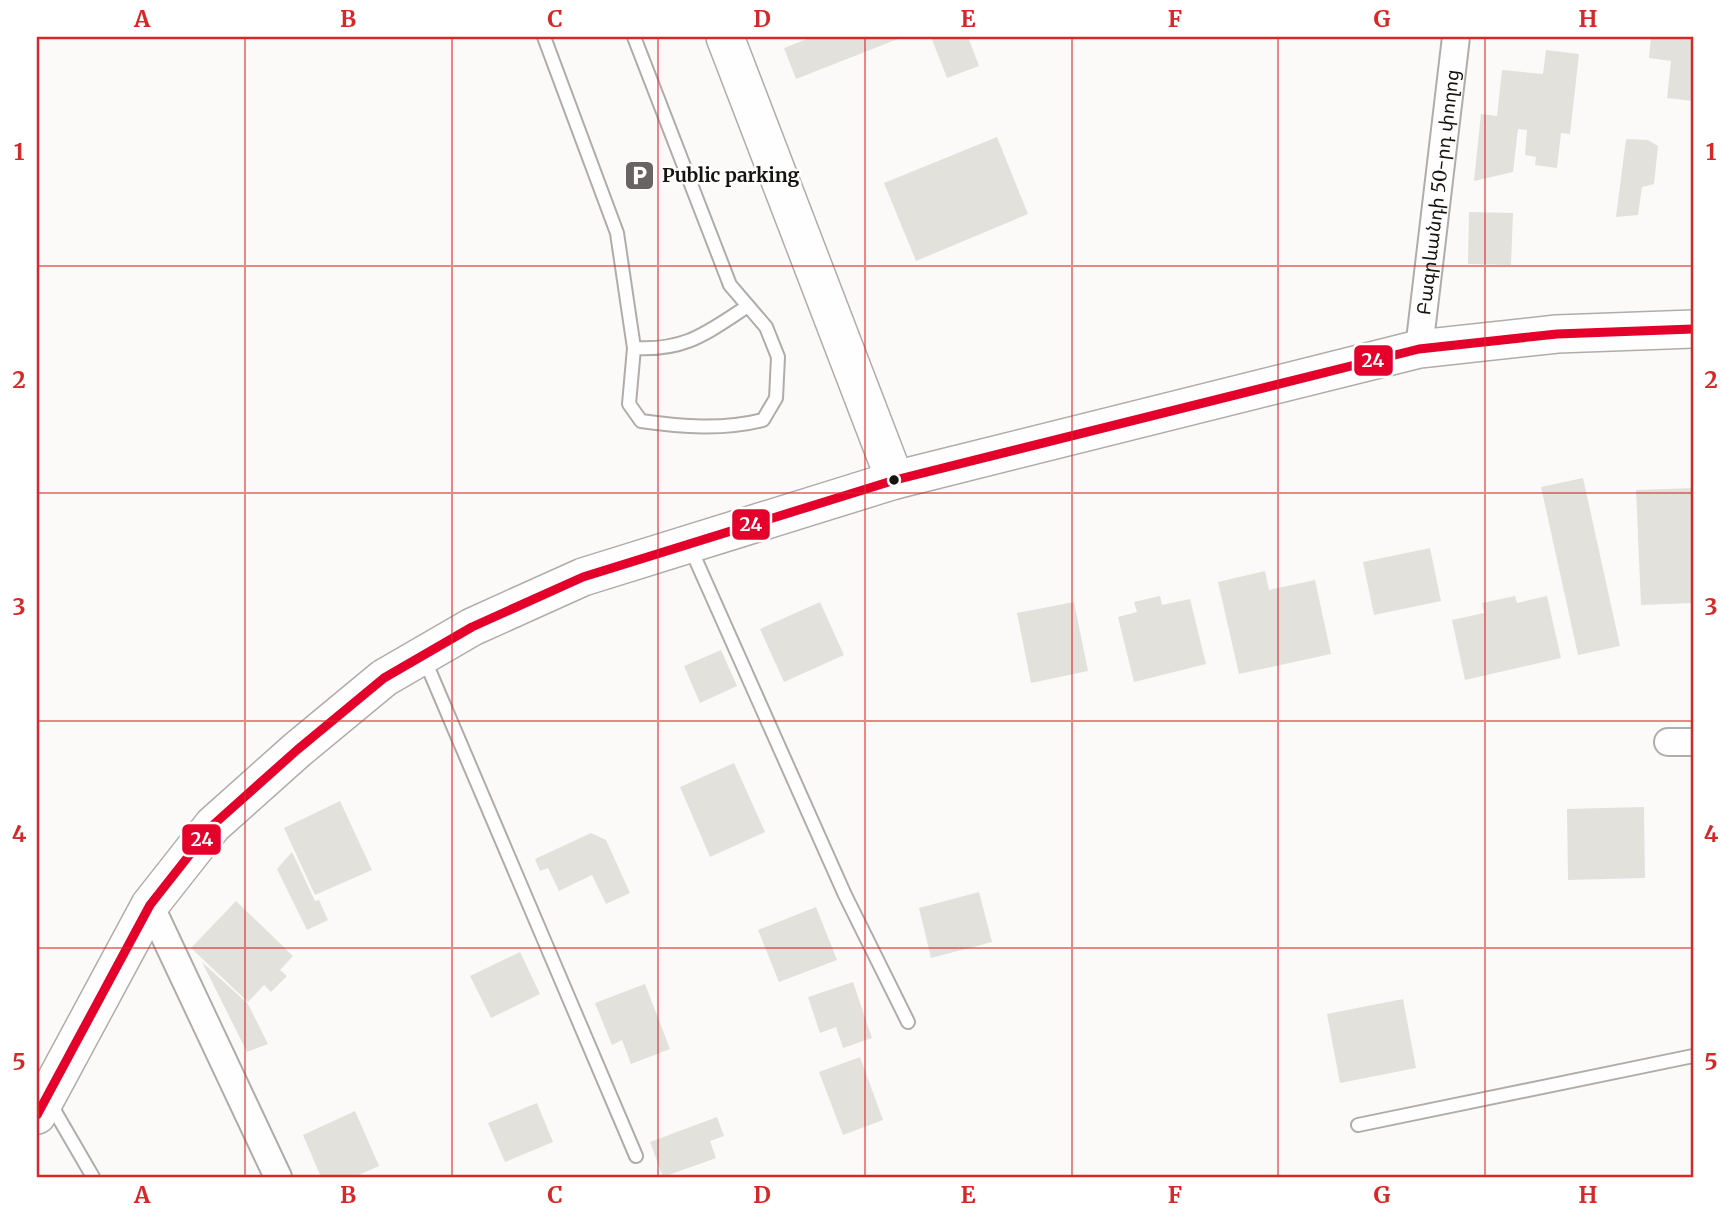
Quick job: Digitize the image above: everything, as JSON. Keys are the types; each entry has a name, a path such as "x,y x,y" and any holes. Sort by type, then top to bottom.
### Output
{"main road":[{"path":"725,37 895,480"},
{"path":"42,1106 150,905 214,825 297,750 384,678 472,627 583,577 895,480 1419,349 1557,334 1693,329"}],"street":[{"name":"Բագրևանդի 50-րդ փողոց","path":"1419,349 1456,37"},
{"path":"150,905 278,1177"}],"lane":[{"path":"544,37 617,233 634,348 629,404 641,421 677,426 733,427 763,420 776,398 778,357 766,327 730,285 634,37"},
{"path":"634,348 664,349 699,338 748,306"},
{"path":"688,544 845,895 908,1022"},
{"path":"422,655 636,1156"},
{"path":"1359,1125 1693,1056"},
{"path":"42,1106 93,1177"}],"building":[{"path":"812,37 903,37 796,79 784,48"},
{"path":"931,37 968,37 979,66 947,78"},
{"path":"1651,37 1693,37 1693,101 1667,98 1671,61 1649,58"},
{"path":"1546,50 1579,54 1570,134 1561,133 1557,168 1535,165 1536,157 1525,155 1527,130 1518,129 1513,172 1474,181 1481,114 1497,116 1502,70 1543,74"},
{"path":"997,137 1028,214 916,261 884,183"},
{"path":"1626,139 1648,140 1658,146 1654,184 1642,187 1638,215 1616,217"},
{"path":"1469,212 1513,213 1511,265 1468,264"},
{"path":"1583,478 1620,646 1578,655 1541,487"},
{"path":"1693,488 1693,603 1641,605 1636,490"},
{"path":"1430,548 1441,601 1374,615 1363,562"},
{"path":"1265,571 1269,590 1315,580 1331,654 1239,674 1218,582"},
{"path":"1160,596 1162,605 1190,599 1206,664 1134,682 1118,617 1137,612 1134,602"},
{"path":"1515,596 1517,603 1547,596 1561,658 1465,680 1452,620 1484,613 1482,603"},
{"path":"820,602 844,655 784,682 760,629"},
{"path":"1074,602 1088,671 1031,683 1017,613"},
{"path":"721,650 737,686 700,703 684,666"},
{"path":"734,763 765,832 710,857 680,787"},
{"path":"340,801 372,870 315,895 284,828"},
{"path":"1644,807 1645,878 1568,880 1567,809"},
{"path":"591,833 606,840 630,893 606,904 592,875 559,891 548,868 540,871 535,859"},
{"path":"292,852 315,901 319,900 328,920 307,930 277,869"},
{"path":"979,892 992,942 931,958 919,908"},
{"path":"236,901 293,956 280,970 287,976 271,992 264,985 248,1002 191,948"},
{"path":"816,907 837,960 779,982 758,930"},
{"path":"520,952 540,994 491,1018 470,976"},
{"path":"202,962 248,1004 268,1044 247,1052"},
{"path":"853,982 872,1038 843,1048 836,1027 820,1033 808,997"},
{"path":"645,984 670,1049 631,1064 622,1040 612,1045 595,1003"},
{"path":"1403,999 1416,1068 1340,1083 1327,1014"},
{"path":"860,1057 883,1120 843,1135 819,1072"},
{"path":"537,1103 553,1142 505,1162 488,1123"},
{"path":"355,1111 379,1166 354,1177 321,1177 303,1135"},
{"path":"717,1117 724,1136 710,1141 716,1158 663,1177 650,1142"}],"transit line":[{"name":"24","path":"37,1115 150,905 213,825 297,750 384,678 472,627 583,577 895,480 1419,349 1557,334 1693,329"}],"place":[{"name":"Public parking","path":"639,175"}]}
